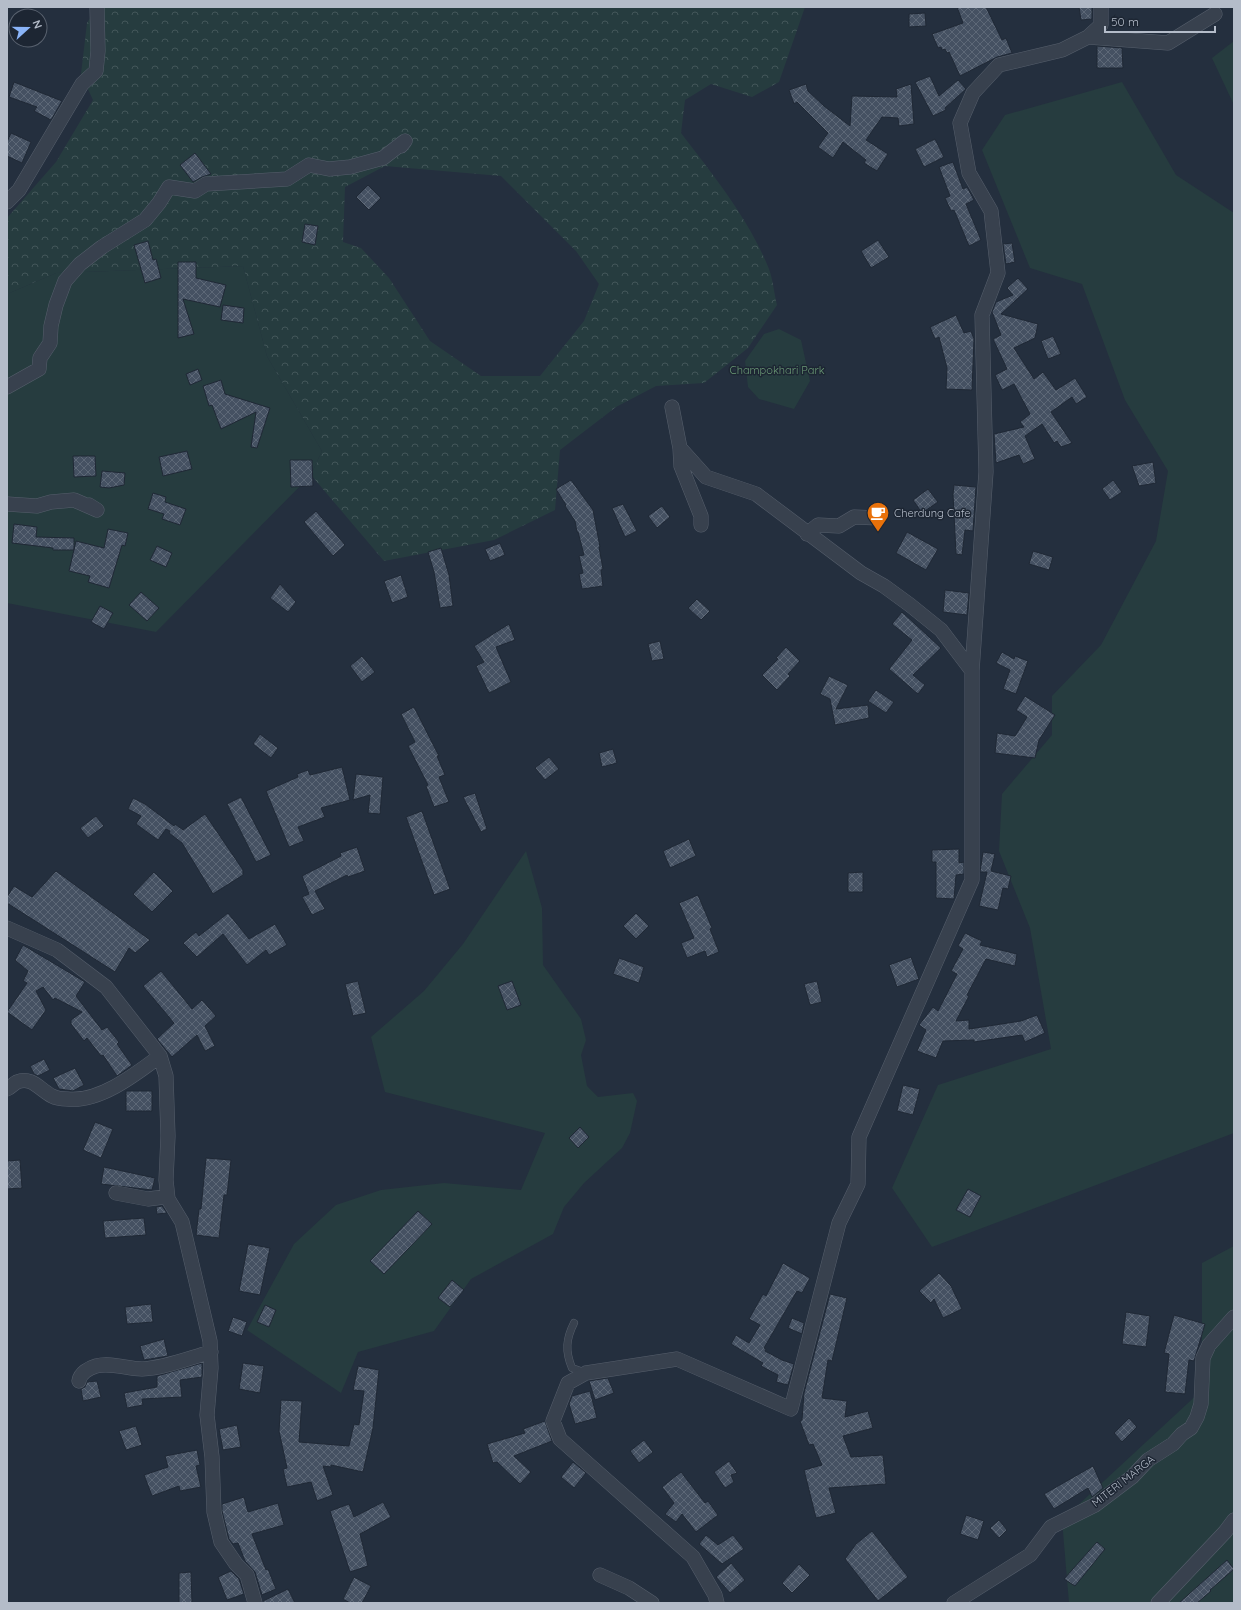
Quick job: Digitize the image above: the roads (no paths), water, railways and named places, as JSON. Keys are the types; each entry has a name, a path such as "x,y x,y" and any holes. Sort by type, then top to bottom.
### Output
{"street":[{"path":"7,202 19,190 82,84 96,71 98,51 97,7"},
{"path":"717,1603 715,1595 693,1556 560,1439 553,1421 568,1383 586,1373 677,1359 791,1409 840,1223 858,1184 859,1137 972,880 972,671 986,472 982,315 998,273 991,211 968,173 960,123 973,93 999,65 1062,50 1088,37 1101,25 1101,7"},
{"path":"1088,37 1168,43 1216,14"},
{"path":"7,387 39,369 40,358 50,343 51,326 56,305 65,282 80,264 145,220 159,204 169,187 195,191 206,184 288,179 309,165 329,169 350,167 383,158 406,142 401,146"},
{"path":"672,406 680,448 681,466 701,516 701,525"},
{"path":"680,448 706,477 756,494 807,534 861,573 884,586 928,618 941,630 972,671"},
{"path":"7,504 37,506 52,502 74,500 97,510 90,505"},
{"path":"807,534 818,525 839,526 854,517 879,518"},
{"path":"7,928 57,950 106,987 160,1056 166,1076 168,1136 166,1180 168,1199 182,1222 210,1341 211,1352 207,1415 212,1457 214,1512 221,1542 236,1564 246,1574 255,1603"},
{"path":"7,1090 16,1082 26,1080 39,1085 52,1096 68,1100 89,1097 114,1087 135,1075 160,1056"},
{"path":"116,1193 148,1199 164,1197 168,1199"},
{"name":"MITERI MARGA","path":"954,1603 1030,1555 1051,1527 1095,1505 1132,1477 1148,1460 1173,1444 1182,1434 1191,1428 1197,1417 1201,1404 1203,1358 1209,1345 1234,1316"},
{"path":"79,1381 79,1377 87,1370 97,1366 144,1369 166,1365 211,1352"},
{"path":"1158,1603 1225,1532 1234,1520"},
{"path":"600,1575 629,1588 652,1603"}],"lane":[{"path":"574,1323 569,1334 567,1356 572,1368 586,1373"}],"place":[{"name":"Cherdung Cafe","path":"878,532"}],"park label":[{"name":"Champokhari Park","path":"777,370"}]}
